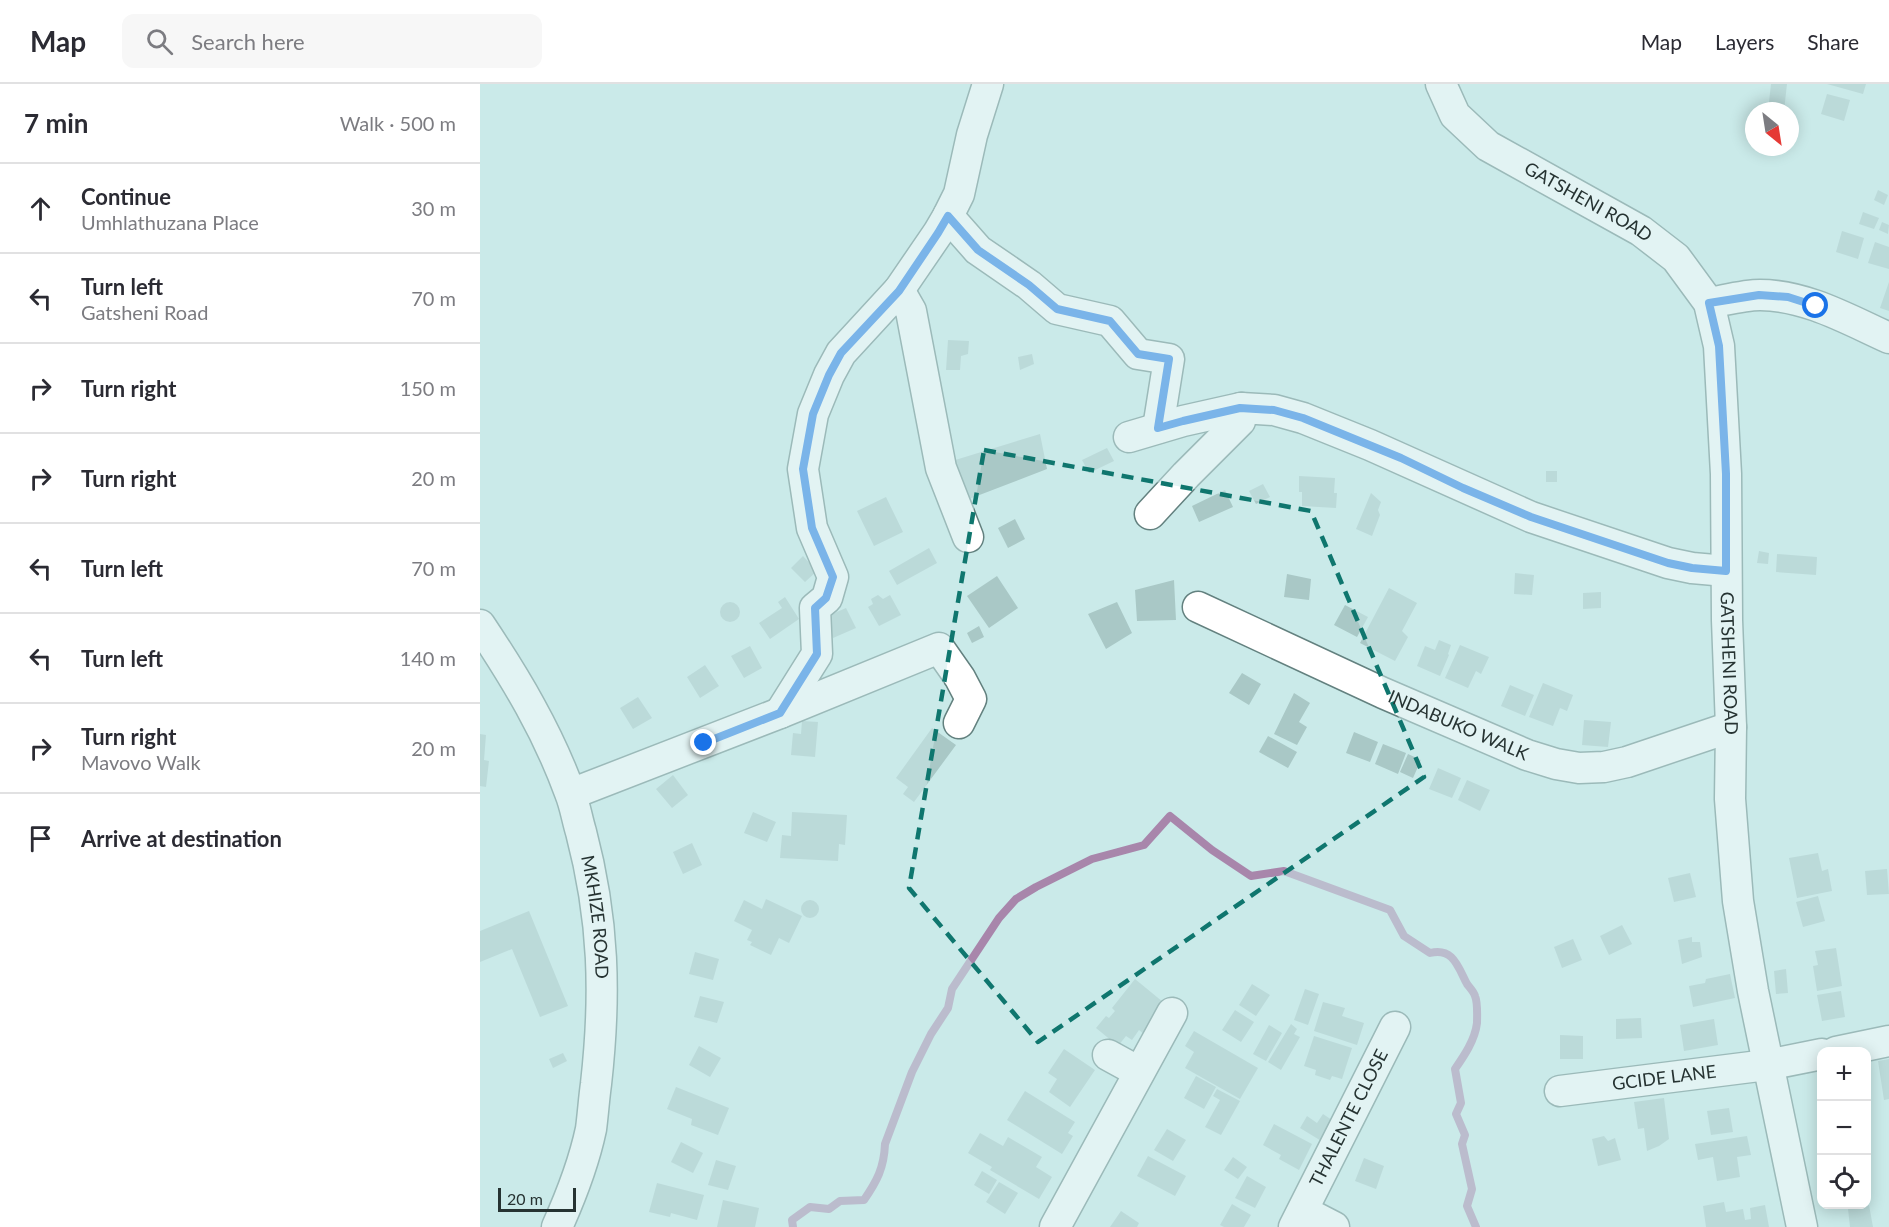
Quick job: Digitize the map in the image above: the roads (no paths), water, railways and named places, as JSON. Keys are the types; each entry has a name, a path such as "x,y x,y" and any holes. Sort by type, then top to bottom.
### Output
{"street":[{"path":"780,713 817,654 815,608 826,598 833,577 812,528 803,469 813,414 841,353 899,291 948,216 959,194 972,135 988,84"},
{"name":"GATSHENI ROAD","path":"1441,84 1455,115 1488,146 1641,231 1676,258 1709,303 1719,346 1726,474 1726,571 1731,728 1730,799 1738,901 1767,1065 1802,1227"},
{"path":"948,216 978,250 1029,285 1057,309 1110,321 1138,354 1169,359 1158,428"},
{"path":"899,291 911,311 941,468 968,537"},
{"path":"1709,303 1759,295 1788,297 1816,306 1889,338"},
{"path":"1150,514 1185,475 1240,421 1240,408"},
{"path":"1129,437 1183,421 1240,408 1274,410 1303,418 1401,458 1531,517 1668,563 1726,571"},
{"name":"INDABUKO WALK","path":"1198,607 1383,693 1527,755 1556,764 1578,768 1615,764 1731,728"},
{"name":"MKHIZE ROAD","path":"480,626 513,674 543,729 570,794 589,863 600,931 603,986 591,1129 573,1191 557,1227"},
{"path":"570,794 780,713 939,648 960,678 971,699 959,723"},
{"path":"1054,1227 1172,1013"},
{"name":"THALENTE CLOSE","path":"1334,1227 1298,1219 1395,1027"},
{"path":"1860,1047 1889,1041"},
{"path":"1108,1055 1139,1072"},
{"name":"GCIDE LANE","path":"1560,1091 1767,1065 1817,1055"}],"waterway":[{"path":"793,1227 792,1220 810,1207 829,1209 840,1201 864,1200 873,1187 883,1160 885,1144 912,1072 931,1034 948,1008 952,989 999,918 1016,899 1092,859 1144,845 1170,816 1212,850 1251,876 1284,871 1390,910 1404,936 1430,953 1444,953 1454,960 1474,993 1477,1006 1474,1036 1455,1069 1461,1103 1456,1114 1465,1135 1462,1144 1472,1189 1467,1206 1476,1227"}]}
